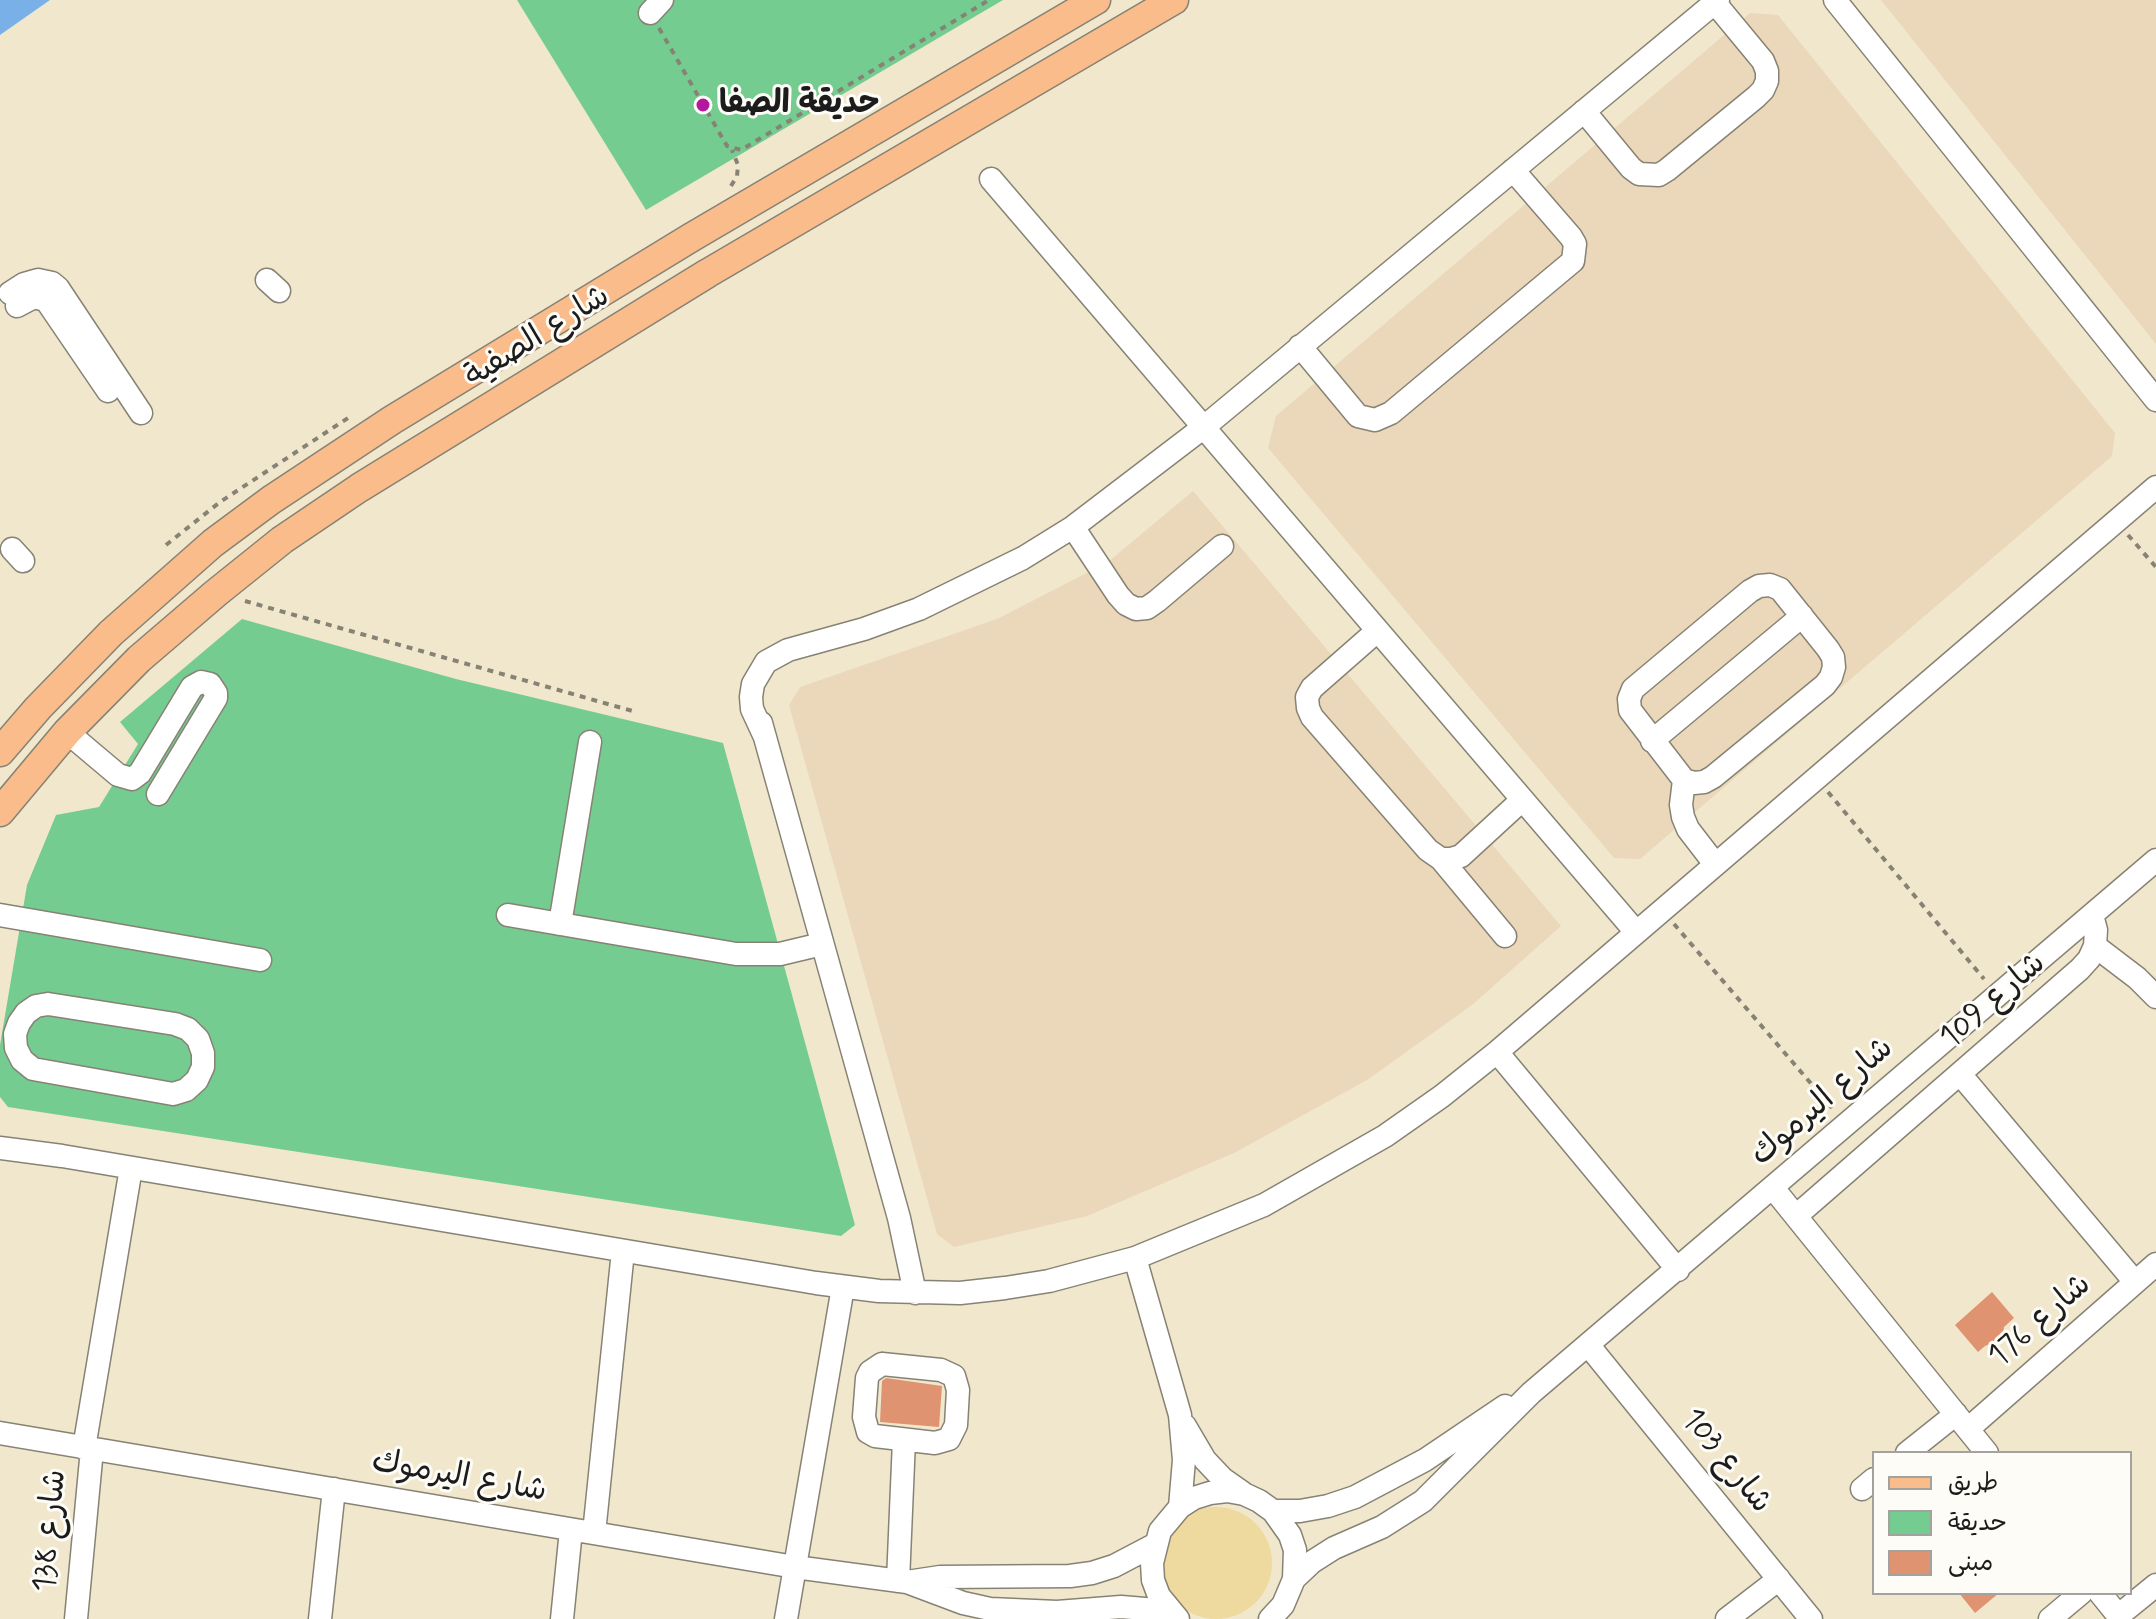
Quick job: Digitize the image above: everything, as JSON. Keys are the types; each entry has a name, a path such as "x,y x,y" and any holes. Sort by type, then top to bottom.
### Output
{"main road":[{"name":"شارع الصفية","path":"0,752 111,633 213,543 271,500 392,420 719,221 1096,0"},
{"name":"شارع الصفية","path":"0,812 67,732 139,659 282,540 359,488 708,273 1174,0"},
{"path":"111,633 126,637 139,659"}],"street":[{"path":"1835,0 2156,400"},
{"path":"915,1293 899,1218 765,737 752,709 753,684 766,662 776,655 919,609 985,578 1073,527 1204,427 1300,346 1513,170 1584,111 1717,1 1763,61 1767,71 1763,90 1659,175 1639,174 1631,168 1584,111"},
{"path":"1300,346 1358,416 1375,420 1384,418 1403,403 1573,261 1576,253 1571,237 1513,170"},
{"path":"991,179 1636,932"},
{"path":"13,300 34,297 46,300 138,422"},
{"path":"0,1148 843,1287 960,1293 1049,1281 1135,1258 1264,1205 1325,1172 1385,1136 1497,1052 2156,487"},
{"path":"1073,527 1118,595 1136,609 1147,608 1157,601 1222,546"},
{"path":"1770,585 1780,589 1833,657 1834,667 1825,685 1704,782 1684,780 1652,741 1630,710 1629,699 1633,689 1759,586 1770,585"},
{"path":"1652,741 1802,616"},
{"path":"1377,631 1312,688 1307,697 1308,708 1312,717 1428,850 1441,859 1505,936"},
{"path":"67,732 118,775 132,779 140,773 192,687 201,682 210,684 216,698 158,794"},
{"path":"560,924 590,742"},
{"path":"1684,780 1681,792 1683,817 1688,829 1715,864"},
{"path":"1441,859 1461,856 1522,800"},
{"name":"شارع اليرموك","path":"1294,1579 1312,1562 1334,1548 1382,1527 1423,1501 1531,1393 2156,860"},
{"path":"0,915 260,960"},
{"path":"508,915 736,954 780,954 822,944"},
{"path":"2092,915 2096,930 2095,946 2116,960 2156,997"},
{"name":"شارع 109","path":"1796,1216 2080,969 2095,946"},
{"path":"48,1004 175,1024 188,1029 198,1039 203,1053 203,1067 197,1080 186,1090 173,1094 159,1093 33,1069 22,1060 8,1033 26,1013 36,1006 48,1004"},
{"path":"1497,1052 1678,1270"},
{"path":"1960,1074 2149,1274"},
{"name":"شارع 138","path":"76,1619 88,1449 131,1168"},
{"path":"1773,1188 1985,1451"},
{"path":"562,1619 582,1532 623,1251"},
{"path":"1135,1258 1180,1415 1191,1438 1205,1460 1223,1479 1273,1511 1290,1535 1295,1550 1294,1579 1278,1614"},
{"name":"شارع 176","path":"1911,1451 1962,1422 2149,1274"},
{"path":"786,1619 843,1287"},
{"name":"شارع 103","path":"1589,1346 1811,1619"},
{"path":"882,1364 948,1372 957,1383 954,1433 943,1443 904,1440 875,1436 864,1424 870,1372 882,1364"},
{"name":"شارع اليرموك","path":"1273,1511 1314,1509 1355,1497 1391,1480 1481,1421 1531,1393"},
{"path":"1180,1415 1184,1460 1180,1507"},
{"name":"شارع اليرموك","path":"0,1433 795,1567 903,1581 940,1577 1070,1576 1092,1573 1124,1562 1154,1545"},
{"path":"903,1581 904,1440"},
{"path":"320,1619 334,1489"},
{"path":"1173,1615 1159,1596 1153,1580 1154,1545 1164,1524 1180,1507 1210,1493 1244,1494"},
{"path":"1727,1619 1779,1579"},
{"name":"شارع اليرموك","path":"903,1581 949,1599 990,1609 1057,1612 1121,1607 1173,1615"},
{"path":"2102,1595 2120,1617 2156,1585"},
{"path":"2050,1619 2079,1595"}],"path":[{"path":"656,6 724,141 736,151 989,0"},
{"path":"2116,521 2156,567"},
{"path":"216,593 636,712"},
{"path":"1816,778 1997,995"},
{"path":"1662,910 1847,1125"}],"shaded area":[{"path":"1881,0 2156,0 2156,344"},
{"path":"1750,13 1778,15 2115,433 2112,456 1640,859 1614,858 1268,448 1276,416"},
{"path":"1193,491 1561,926 1472,1005 1367,1080 1234,1153 1087,1216 954,1247 937,1234 789,705 800,687 997,619 1108,562"}],"green space":[{"name":"حديقة الصفا","path":"517,0 1003,0 646,210"},
{"path":"242,619 456,679 723,743 855,1225 841,1236 8,1107 0,1097 0,1045 27,885 56,815 99,807 138,744 120,722"}],"sand":[{"path":"1216,1507 1237,1511 1256,1523 1268,1542 1272,1563 1268,1584 1256,1603 1237,1615 1216,1619 1195,1615 1176,1603 1164,1584 1160,1563 1164,1542 1176,1523 1195,1511"}],"water":[{"path":"0,0 50,0 0,35"}],"building":[{"path":"1992,1292 2014,1318 2004,1327 2002,1339 1978,1352 1955,1325"},
{"path":"886,1378 942,1386 939,1427 880,1422 882,1381"},
{"path":"1961,1595 1997,1595 1975,1613"}],"place":[{"name":"حديقة الصفا","path":"703,105"}]}
